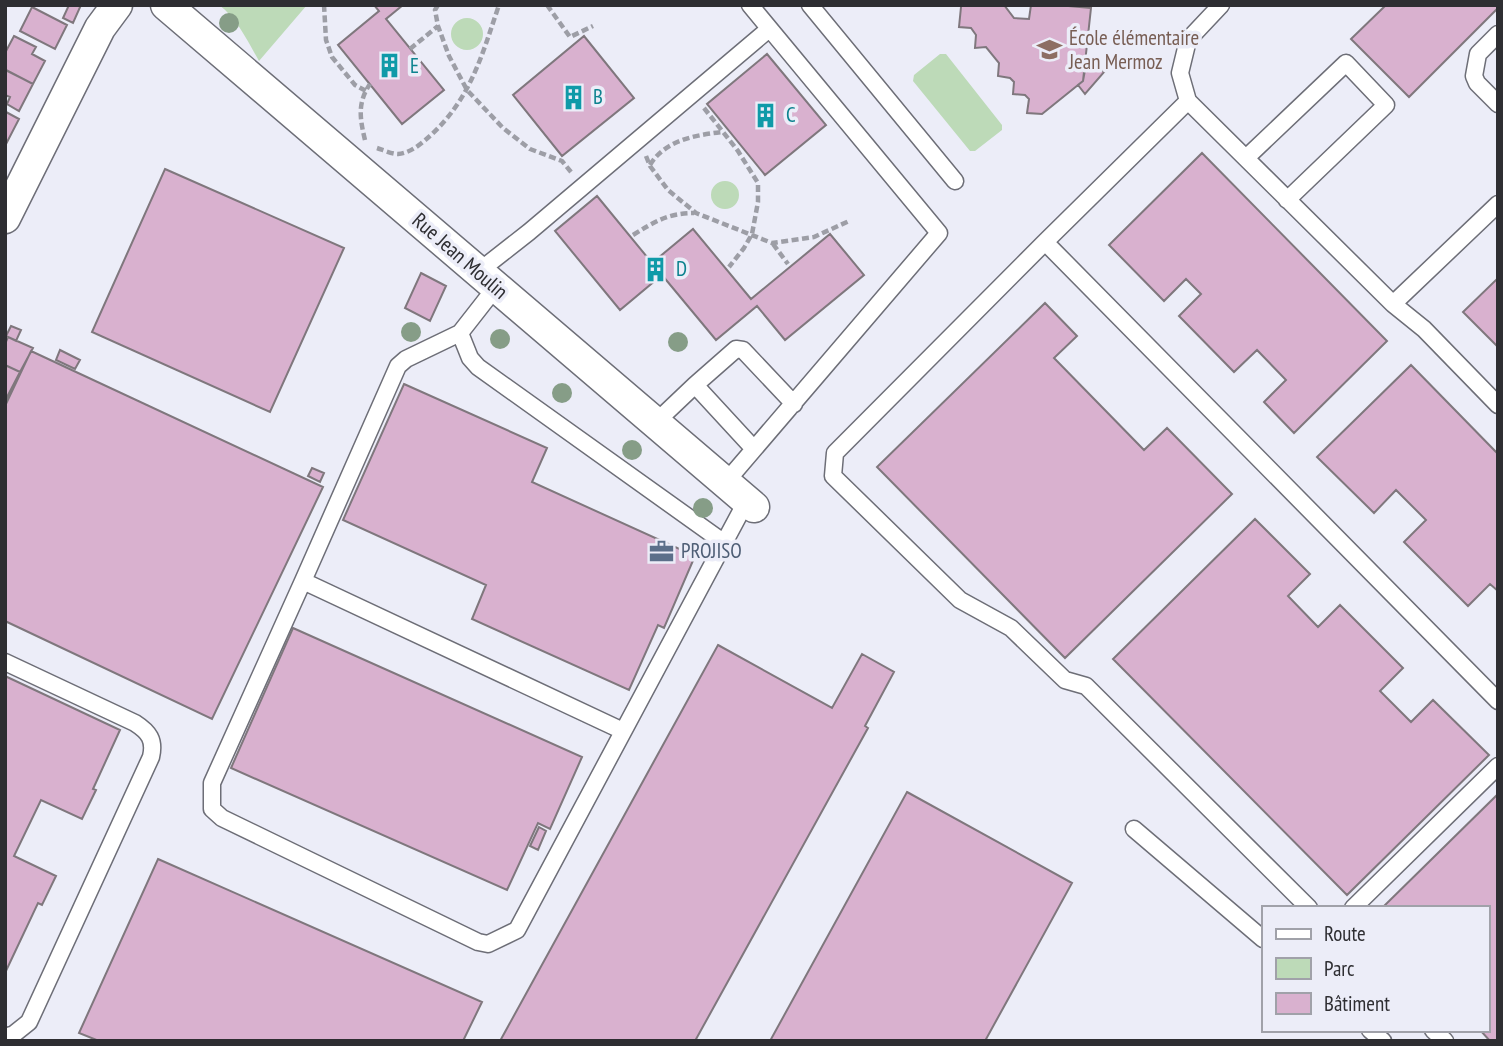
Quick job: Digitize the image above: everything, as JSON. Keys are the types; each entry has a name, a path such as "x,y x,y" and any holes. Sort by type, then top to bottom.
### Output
{"street":[{"path":"5,218 100,28 117,5"},
{"name":"Rue Jean Moulin","path":"166,5 742,497"}],"lane":[{"path":"750,5 939,233 754,449 742,497 723,542 517,930 488,943 478,942 222,818 212,809 212,783 398,366 406,359 460,333 487,279 529,232 769,29"},
{"path":"810,5 955,181"},
{"path":"1221,5 1188,40 1180,72 1188,101 1393,304 1424,329 1498,405"},
{"path":"1498,34 1478,54 1474,76 1477,83 1498,104"},
{"path":"1246,158 1346,63 1385,105 1287,200"},
{"path":"1188,101 835,453 833,477 960,600 1011,628 1065,680 1086,686 1307,906"},
{"path":"1393,304 1498,204"},
{"path":"1045,242 1498,701"},
{"path":"460,333 470,358 478,367 723,542"},
{"path":"654,423 736,349 743,350 794,404"},
{"path":"695,385 754,449"},
{"path":"303,582 623,731"},
{"path":"5,662 135,723 146,730 153,747 151,757 29,1022 14,1034 5,1037"},
{"path":"1355,906 1498,766"},
{"path":"1134,829 1262,938"}],"path":[{"path":"324,5 326,40 332,57 355,85 366,90"},
{"path":"438,5 435,10 438,26 449,56 467,90 503,128 530,149 562,161 583,186"},
{"path":"370,84 359,114 367,148 399,154 418,147 442,125 467,90 499,5"},
{"path":"547,5 570,37 593,26"},
{"path":"410,49 438,26"},
{"path":"692,94 723,131 758,183 758,202 752,234 729,267"},
{"path":"650,166 655,157 668,147 689,136 723,131"},
{"path":"639,139 650,166 668,190 696,213 772,243 788,264"},
{"path":"633,235 661,218 696,213"},
{"path":"772,243 814,237 849,221"}],"green space":[{"path":"219,5 307,5 259,61 237,23"},
{"path":"467,18 479,22 483,34 479,46 467,50 455,46 451,34 455,22"},
{"path":"940,54 946,54 1002,125 1002,130 975,151 970,151 913,81 914,75"},
{"path":"725,181 735,185 739,195 735,205 725,209 715,205 711,195 715,185"}],"building":[{"path":"69,5 81,5 73,23 63,18"},
{"name":"E","path":"374,5 403,5 386,19 444,90 402,124 338,45 379,11"},
{"path":"960,5 1004,5 1014,18 1029,19 1031,5 1091,8 1083,81 1042,114 1027,113 1029,99 1025,95 1013,94 1014,82 1010,78 998,76 999,63 986,47 975,48 976,35 971,28 959,27"},
{"path":"1386,5 1498,5 1498,8 1409,97 1351,39"},
{"path":"32,7 67,25 55,49 20,31"},
{"path":"14,36 36,47 32,54 45,61 33,84 5,70 5,53"},
{"name":"B","path":"584,36 634,98 562,156 513,95"},
{"name":"C","path":"767,54 826,125 765,175 707,104"},
{"path":"6,70 33,84 19,111 7,104 10,97 5,95"},
{"path":"1085,70 1105,71 1085,94 1078,85 1083,81"},
{"path":"6,112 19,119 5,146 5,114"},
{"path":"1202,153 1387,341 1294,433 1264,402 1286,380 1257,350 1234,372 1179,316 1201,294 1186,279 1164,301 1109,245"},
{"path":"165,169 344,248 270,412 92,332"},
{"name":"D","path":"597,196 652,263 693,229 751,299 830,234 864,275 785,340 757,306 716,340 662,275 620,310 555,231"},
{"path":"421,273 446,286 430,321 405,308"},
{"path":"1498,278 1498,347 1463,312"},
{"path":"1045,303 1077,336 1054,358 1144,450 1167,428 1232,494 1065,658 877,467"},
{"path":"11,326 21,330 16,341 6,336"},
{"path":"8,337 33,348 20,372 5,365 5,344"},
{"path":"60,350 80,360 75,369 56,360"},
{"path":"31,351 323,487 212,719 5,621 5,406"},
{"path":"5,365 20,372 6,399 5,398"},
{"path":"1411,365 1498,454 1498,591 1490,584 1468,606 1404,542 1426,520 1396,490 1374,513 1317,457"},
{"path":"404,384 547,448 532,482 695,556 664,628 658,625 629,690 472,619 486,585 343,520"},
{"path":"312,468 324,473 320,482 308,476"},
{"path":"1255,519 1310,574 1288,596 1318,627 1340,605 1403,668 1380,691 1411,722 1433,700 1489,755 1347,895 1113,659"},
{"path":"293,628 582,757 550,829 538,823 507,890 231,768"},
{"path":"718,645 832,708 862,654 894,672 865,726 868,728 695,1041 500,1041"},
{"path":"5,676 120,730 82,819 41,800 14,856 56,876 42,905 38,903 5,973"},
{"path":"907,792 1072,883 985,1041 770,1041"},
{"path":"1498,794 1498,1041 1490,1041 1482,1032 1489,1032 1489,906 1384,906"},
{"path":"539,827 546,831 538,850 530,846"},
{"path":"158,859 482,1002 463,1041 99,1041 79,1033"}],"place":[{"name":"École élémentaire Jean Mermoz","path":"1049,50"},
{"name":"E","path":"390,66"},
{"name":"B","path":"573,97"},
{"name":"C","path":"766,115"},
{"name":"D","path":"656,269"},
{"name":"PROJISO","path":"661,551"}]}
